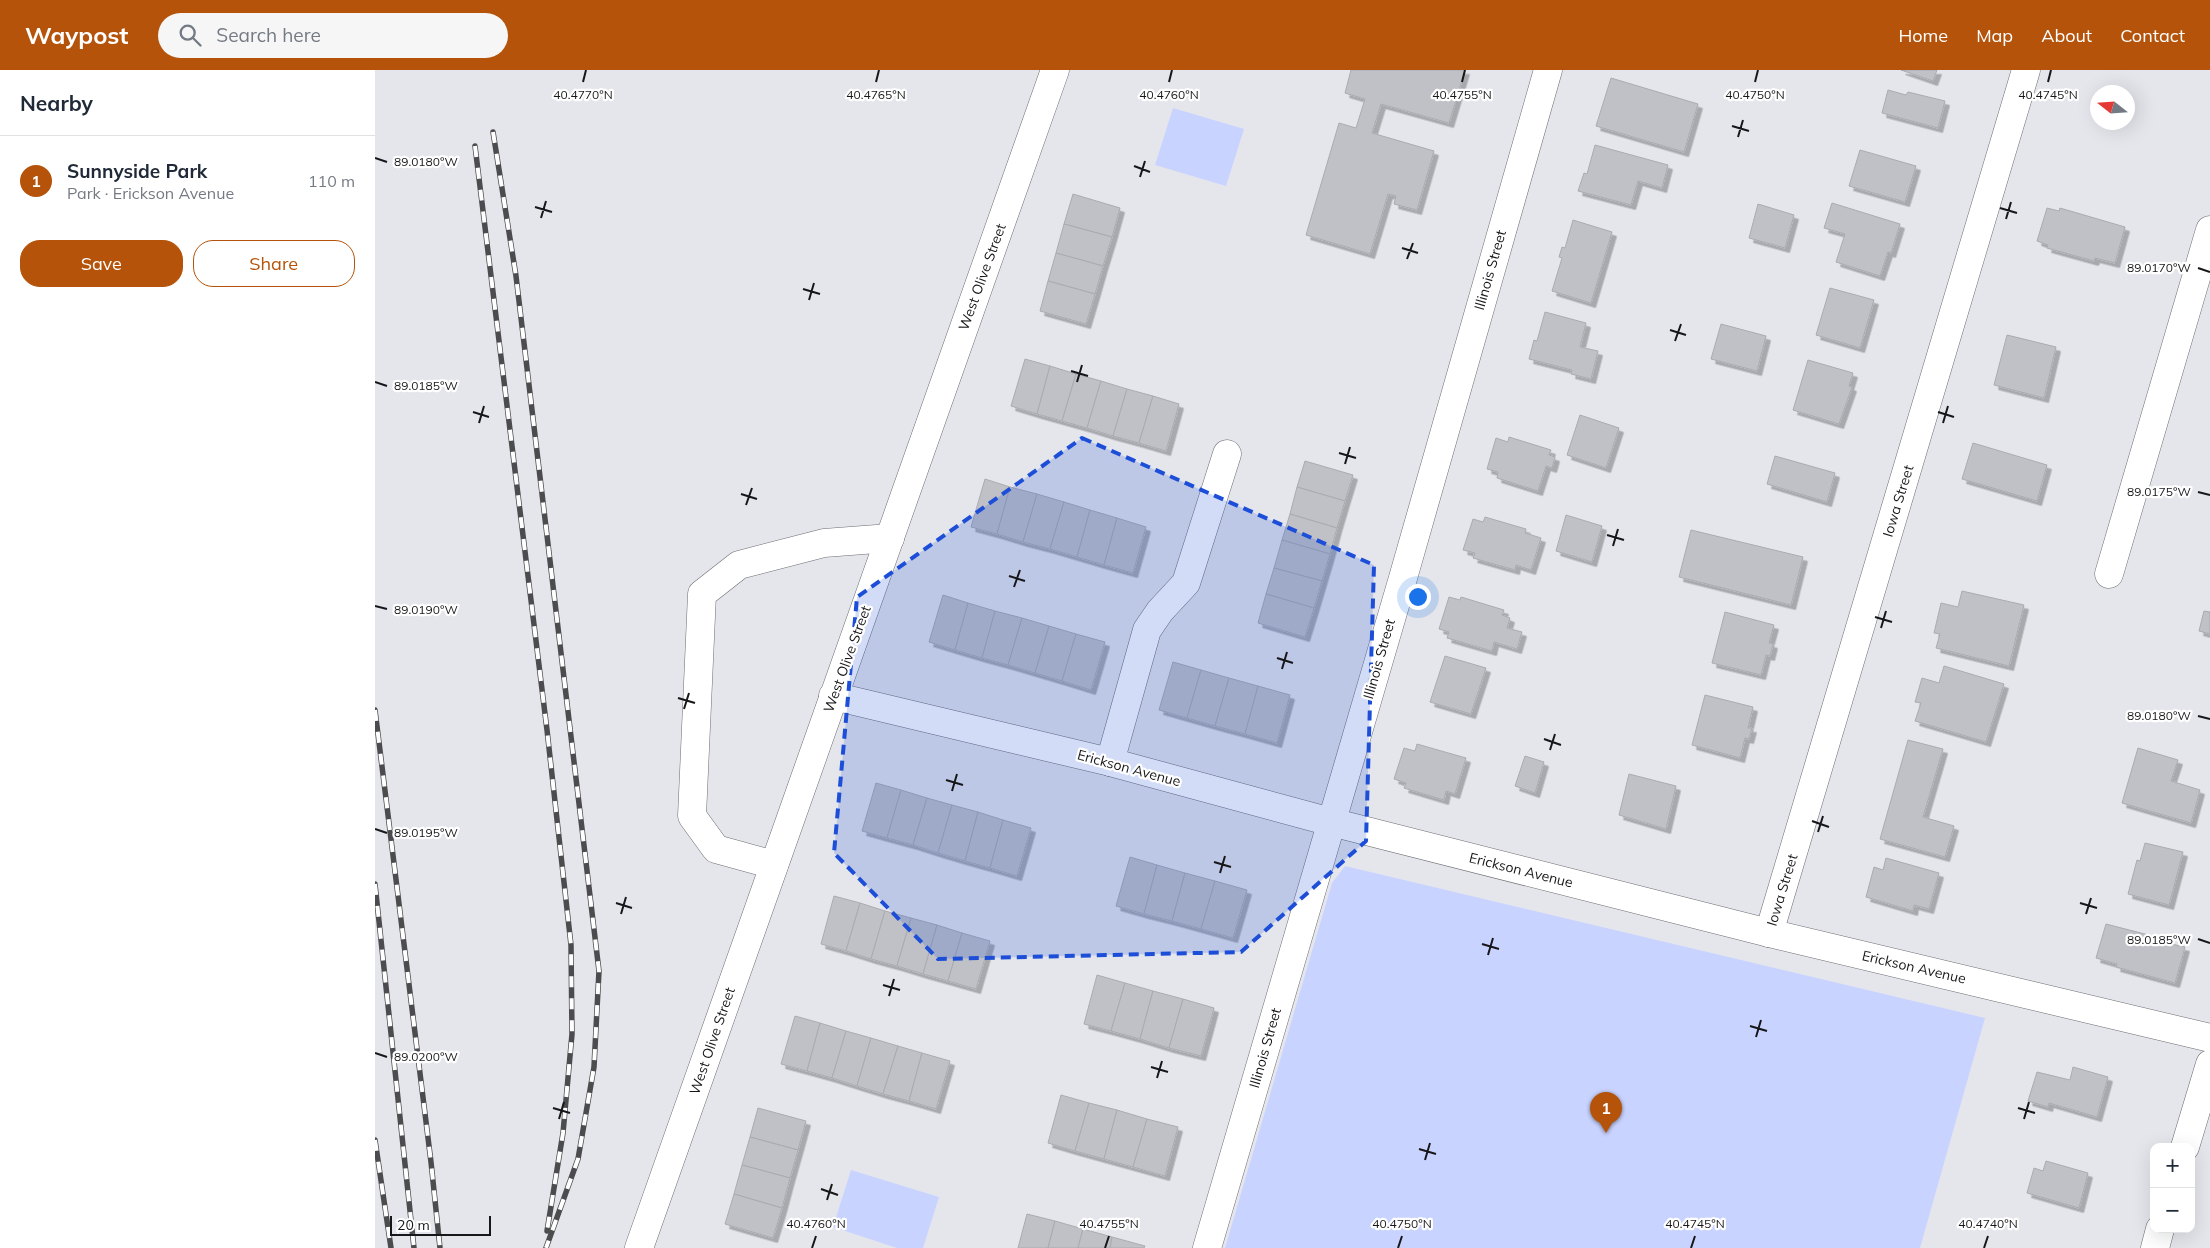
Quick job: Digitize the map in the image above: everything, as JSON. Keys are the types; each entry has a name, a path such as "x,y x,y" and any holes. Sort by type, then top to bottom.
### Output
{"street":[{"name":"West Olive Street","path":"639,1248 1055,70"},
{"name":"Illinois Street","path":"1207,1248 1548,70"},
{"name":"Iowa Street","path":"1769,933 2026,70"},
{"path":"2109,574 2210,230"},
{"path":"1110,762 1147,630 1186,583 1227,454"},
{"path":"774,865 716,849 692,816 702,594 739,565 824,543 890,538"},
{"name":"Erickson Avenue","path":"833,696 1110,762 1331,822 1769,933 2210,1038"},
{"path":"2186,1143 2210,1064"},
{"path":"2155,1248 2160,1233"}],"highlighted area":[{"path":"1082,438 1374,565 1366,841 1241,952 938,959 834,853 857,597"}],"shaded area":[{"path":"1173,108 1244,129 1226,186 1155,165"},
{"path":"1345,866 1985,1018 1920,1248 1225,1248 1332,883"},
{"path":"851,1170 939,1197 923,1248 897,1248 833,1227"}],"building":[{"path":"1351,70 1465,70 1449,123 1381,104 1372,133 1434,151 1417,210 1394,204 1396,196 1388,194 1370,254 1306,235 1339,123 1356,128 1365,99 1345,93"},
{"path":"1901,70 1937,70 1933,81"},
{"path":"1611,78 1698,104 1684,152 1596,126"},
{"path":"1888,90 1906,95 1908,92 1945,101 1938,128 1882,113"},
{"path":"1595,145 1668,165 1662,188 1638,181 1631,205 1578,191 1584,173 1587,174"},
{"path":"1860,150 1916,166 1905,202 1849,186"},
{"path":"1073,194 1120,208 1112,237 1064,224"},
{"path":"1832,203 1900,224 1891,253 1888,252 1880,276 1836,262 1845,234 1824,228"},
{"path":"1758,204 1794,215 1785,248 1749,238"},
{"path":"2047,208 2059,211 2060,208 2125,227 2115,263 2095,258 2094,261 2047,248 2048,245 2037,241"},
{"path":"1573,220 1612,232 1591,303 1552,291 1562,258 1559,257 1562,247 1565,248"},
{"path":"1064,224 1112,237 1103,266 1056,253"},
{"path":"1056,253 1103,266 1095,294 1048,281"},
{"path":"1048,281 1095,294 1086,324 1040,311"},
{"path":"1830,288 1874,300 1860,348 1816,335"},
{"path":"1545,312 1586,323 1580,347 1598,351 1591,379 1571,374 1572,370 1529,359 1534,340 1537,341"},
{"path":"1721,324 1766,336 1757,371 1711,359"},
{"path":"2007,335 2056,347 2044,398 1994,385"},
{"path":"1025,359 1050,366 1037,414 1011,406"},
{"path":"1808,360 1853,373 1849,386 1852,387 1839,424 1793,410"},
{"path":"1050,366 1076,374 1062,421 1037,414"},
{"path":"1076,374 1101,381 1087,428 1062,421"},
{"path":"1101,381 1127,389 1113,436 1087,428"},
{"path":"1127,389 1153,396 1139,443 1113,436"},
{"path":"1153,396 1179,404 1166,451 1139,443"},
{"path":"1580,415 1619,428 1606,468 1567,455"},
{"path":"1509,437 1551,450 1549,455 1555,457 1552,468 1546,466 1538,491 1497,478 1498,472 1487,469 1496,438 1508,442"},
{"path":"1973,443 2047,465 2037,501 1962,479"},
{"path":"1775,456 1835,473 1827,502 1767,484"},
{"path":"1305,461 1353,475 1345,501 1297,487"},
{"path":"985,479 1010,487 997,534 971,527"},
{"path":"1010,487 1037,494 1023,542 997,534"},
{"path":"1297,487 1345,501 1337,528 1290,514"},
{"path":"1037,494 1064,502 1050,549 1023,542"},
{"path":"1064,502 1090,510 1077,557 1050,549"},
{"path":"1090,510 1117,518 1104,565 1077,557"},
{"path":"1290,514 1337,528 1330,554 1282,540"},
{"path":"1566,515 1602,526 1592,562 1556,551"},
{"path":"1485,517 1526,529 1525,533 1541,538 1531,570 1516,565 1515,570 1473,558 1475,553 1463,550 1473,519 1483,522"},
{"path":"1117,518 1146,527 1133,573 1104,565"},
{"path":"1691,530 1803,557 1791,605 1679,577"},
{"path":"1282,540 1330,554 1322,581 1274,568"},
{"path":"1274,568 1322,581 1314,608 1266,594"},
{"path":"1962,591 2024,605 2009,666 1936,648 1940,634 1934,633 1941,603 1958,607"},
{"path":"1266,594 1314,608 1305,637 1258,623"},
{"path":"943,595 968,603 955,650 929,642"},
{"path":"1449,597 1460,600 1461,597 1504,610 1502,615 1510,618 1507,628 1522,632 1517,649 1494,642 1492,651 1447,638 1449,632 1439,629"},
{"path":"968,603 995,611 982,658 955,650"},
{"path":"995,611 1022,618 1008,665 982,658"},
{"path":"2204,611 2210,612 2210,634 2199,631"},
{"path":"1725,612 1774,625 1769,643 1773,644 1770,656 1766,655 1761,675 1712,663"},
{"path":"1022,618 1049,626 1035,673 1008,665"},
{"path":"1049,626 1076,634 1062,681 1035,673"},
{"path":"1076,634 1105,642 1091,690 1062,681"},
{"path":"1445,656 1486,668 1471,714 1430,702"},
{"path":"1173,662 1201,670 1187,718 1159,710"},
{"path":"1944,666 2004,684 1986,742 1915,721 1921,703 1915,702 1922,678 1939,683"},
{"path":"1201,670 1229,678 1215,726 1187,718"},
{"path":"1229,678 1258,686 1245,734 1215,726"},
{"path":"1258,686 1290,695 1277,743 1245,734"},
{"path":"1705,695 1753,707 1748,728 1752,728 1749,739 1745,738 1740,758 1692,745"},
{"path":"1908,740 1943,749 1923,817 1954,826 1945,857 1880,839"},
{"path":"1417,744 1466,758 1455,794 1446,791 1444,800 1404,788 1406,783 1394,779 1404,748 1415,751"},
{"path":"2138,748 2178,760 2171,781 2200,790 2191,823 2122,803"},
{"path":"1525,756 1544,762 1535,793 1515,786"},
{"path":"1629,774 1676,786 1666,829 1619,815"},
{"path":"876,783 901,790 887,838 862,831"},
{"path":"901,790 927,798 913,845 887,838"},
{"path":"927,798 952,805 938,853 913,845"},
{"path":"952,805 978,812 965,861 938,853"},
{"path":"978,812 1003,820 990,868 965,861"},
{"path":"1003,820 1031,828 1017,876 990,868"},
{"path":"2145,843 2183,852 2169,905 2128,894 2137,860 2140,861"},
{"path":"1130,857 1157,865 1144,914 1116,906"},
{"path":"1886,858 1939,873 1929,909 1914,905 1913,911 1866,897 1874,867 1883,870"},
{"path":"1157,865 1185,873 1172,921 1144,914"},
{"path":"1185,873 1215,881 1201,929 1172,921"},
{"path":"1215,881 1247,890 1233,938 1201,929"},
{"path":"834,896 860,903 846,951 821,944"},
{"path":"860,903 885,911 871,959 846,951"},
{"path":"885,911 911,918 897,966 871,959"},
{"path":"911,918 937,925 923,974 897,966"},
{"path":"2106,924 2172,941 2171,944 2185,947 2175,983 2116,967 2117,964 2096,958"},
{"path":"937,925 962,933 948,981 923,974"},
{"path":"962,933 990,941 976,989 948,981"},
{"path":"1097,975 1125,983 1111,1031 1084,1024"},
{"path":"1125,983 1153,991 1140,1039 1111,1031"},
{"path":"1153,991 1183,999 1169,1048 1140,1039"},
{"path":"1183,999 1214,1008 1201,1056 1169,1048"},
{"path":"795,1016 820,1023 807,1071 781,1064"},
{"path":"820,1023 846,1031 832,1078 807,1071"},
{"path":"846,1031 871,1038 857,1086 832,1078"},
{"path":"871,1038 898,1046 883,1094 857,1086"},
{"path":"898,1046 922,1053 909,1101 883,1094"},
{"path":"922,1053 950,1061 936,1109 909,1101"},
{"path":"2073,1067 2108,1077 2097,1117 2049,1103 2048,1107 2028,1101 2037,1072 2070,1080"},
{"path":"1061,1095 1089,1103 1075,1151 1048,1143"},
{"path":"1089,1103 1117,1110 1104,1159 1075,1151"},
{"path":"758,1108 806,1121 798,1150 750,1137"},
{"path":"1117,1110 1147,1119 1133,1167 1104,1159"},
{"path":"1147,1119 1178,1127 1165,1176 1133,1167"},
{"path":"750,1137 798,1150 790,1178 742,1165"},
{"path":"2046,1161 2088,1173 2079,1208 2027,1193 2034,1168 2043,1171"},
{"path":"742,1165 790,1178 782,1208 734,1194"},
{"path":"734,1194 782,1208 773,1238 725,1224"},
{"path":"1027,1214 1055,1221 1048,1248 1018,1248"},
{"path":"1055,1221 1083,1229 1078,1248 1048,1248"},
{"path":"1083,1229 1112,1237 1110,1248 1078,1248"},
{"path":"1112,1237 1145,1246 1144,1248 1110,1248"}],"railway":[{"path":"493,132 516,276 599,971 594,1067 578,1159 546,1248"},
{"path":"475,146 547,730 571,945 572,1034 563,1133 547,1231"},
{"path":"375,710 440,1248"},
{"path":"375,884 414,1248"},
{"path":"375,1140 391,1248"}],"place":[{"name":"Sunnyside Park","path":"1606,1133"}]}
